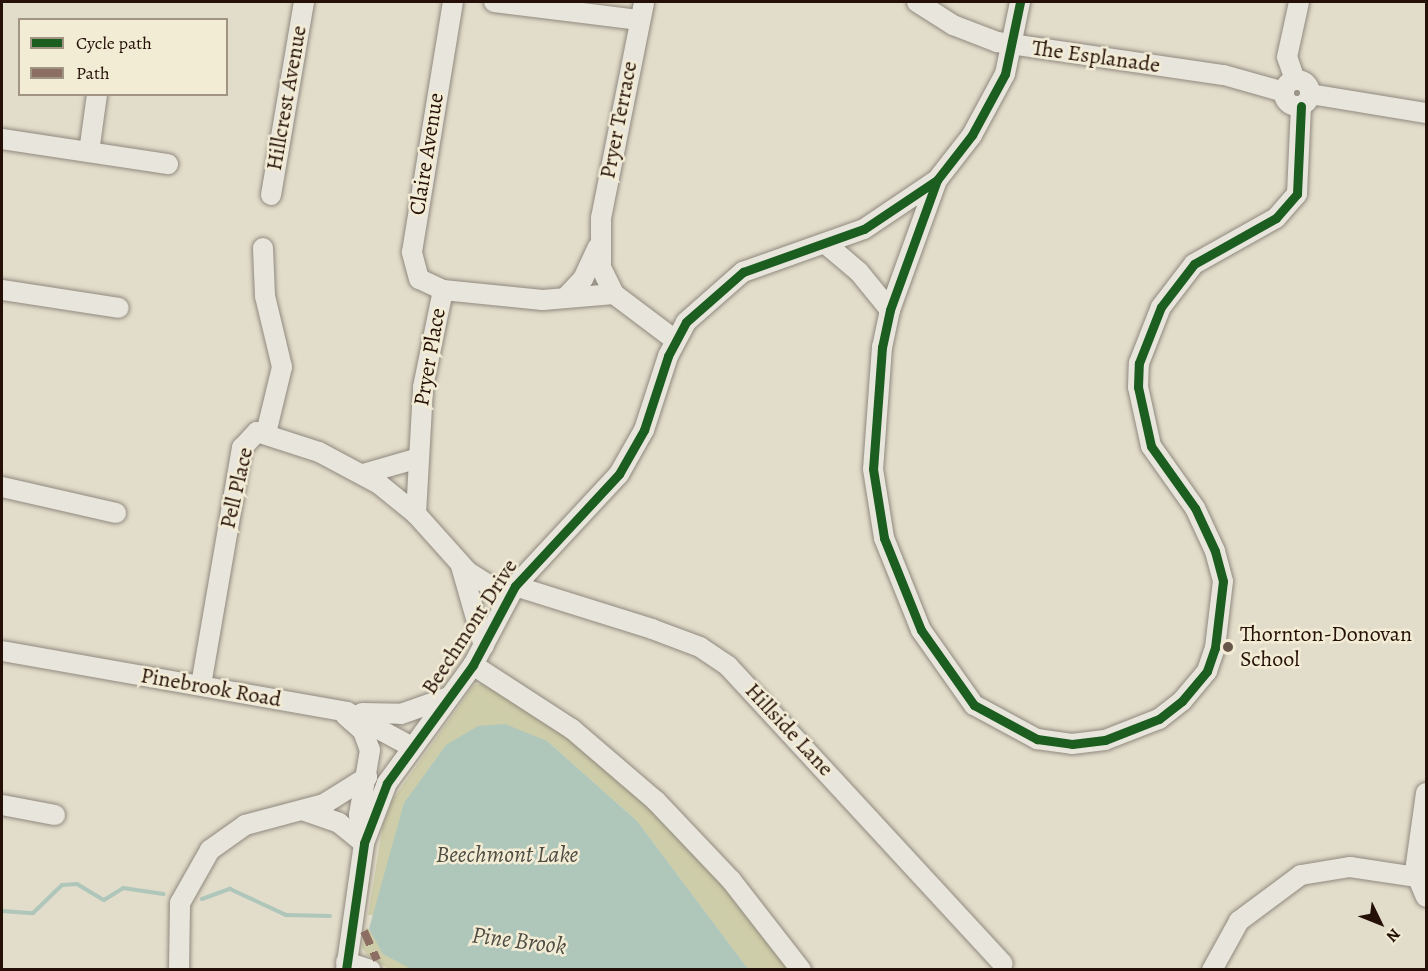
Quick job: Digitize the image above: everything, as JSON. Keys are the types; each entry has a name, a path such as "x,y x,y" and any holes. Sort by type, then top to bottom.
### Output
{"street":[{"name":"Hillcrest Avenue","path":"271,195 304,2"},
{"name":"Claire Avenue","path":"443,290 418,279 412,252 453,2"},
{"path":"494,2 641,11"},
{"name":"The Esplanade","path":"917,2 964,30 1015,45 1289,86 1307,84 1306,100"},
{"name":"Beechmont Drive","path":"346,966 364,843 381,795 412,747 473,665 512,591 623,469 644,430 675,340 700,306 743,272 826,244 877,223 937,180 981,121 1015,45 1020,2"},
{"path":"1289,86 1287,57 1299,2"},
{"name":"Pryer Terrace","path":"565,297 588,272 600,239 641,11"},
{"path":"89,152 97,96"},
{"path":"937,180 890,310 876,394 873,469 894,567 937,659 974,705 1037,739 1072,744 1105,740 1159,719 1207,671 1222,623 1223,581 1195,508 1151,446 1139,363 1161,307 1194,264 1276,218 1297,194 1306,100 1426,113"},
{"path":"2,139 168,164"},
{"name":"Pryer Terrace","path":"600,239 601,267 614,294"},
{"path":"826,244 859,272 890,310"},
{"path":"263,248 265,296 282,367 267,433"},
{"path":"2,290 119,308"},
{"name":"Pryer Place","path":"416,514 415,459 443,290 543,300 614,294"},
{"path":"614,294 675,340"},
{"name":"Pell Place","path":"201,685 242,448 252,434 267,433 363,474 416,514 460,564 512,591"},
{"path":"363,474 415,459"},
{"path":"2,487 116,513"},
{"name":"Pell Place","path":"460,564 484,646"},
{"name":"Hillside Lane","path":"512,591 652,629 700,647 728,666 1003,964"},
{"name":"Pinebrook Road","path":"2,651 344,712 412,747"},
{"path":"473,665 572,729 662,807 737,888 801,969"},
{"path":"344,712 401,714 451,696"},
{"path":"344,712 368,740 367,777 359,815 364,843"},
{"path":"178,969 180,903 203,858 245,825 305,811 367,777"},
{"path":"1426,793 1417,877 1426,897"},
{"path":"2,805 55,815"},
{"path":"305,811 339,823 364,843"},
{"path":"1212,969 1239,921 1301,874 1350,867 1417,877"},
{"path":"346,966 371,969"}],"green space":[{"path":"486,683 559,726 673,823 794,969 748,969 637,821 547,741 446,745 404,804 377,915 368,915 383,824 393,799 474,685"},
{"path":"366,928 375,931 383,954 413,969 388,969 367,955 362,947"}],"water":[{"name":"Beechmont Lake","path":"505,724 547,741 637,821 748,969 413,970 383,954 369,929 404,803 446,745 478,726"}],"waterway":[{"name":"Pine Brook","path":"2,911 33,913 62,885 77,884 104,900 123,888 164,894"},
{"name":"Pine Brook","path":"202,899 230,889 286,915 330,916"}],"marked path":[{"path":"364,931 377,960"}],"cycle path":[{"path":"346,970 364,843 387,783 473,665 515,586 619,474 644,430 668,356 686,322 743,272 864,229 937,180 972,135 1005,74 1020,2"},
{"path":"937,180 890,310 882,347 873,469 884,538 921,630 974,705 1037,739 1072,744 1105,740 1159,719 1182,701 1207,671 1215,648 1223,581 1215,551 1195,508 1151,446 1138,387 1139,363 1161,307 1194,264 1276,218 1297,194 1301,106"}],"place":[{"name":"Thornton-Donovan School","path":"1228,647"}]}
